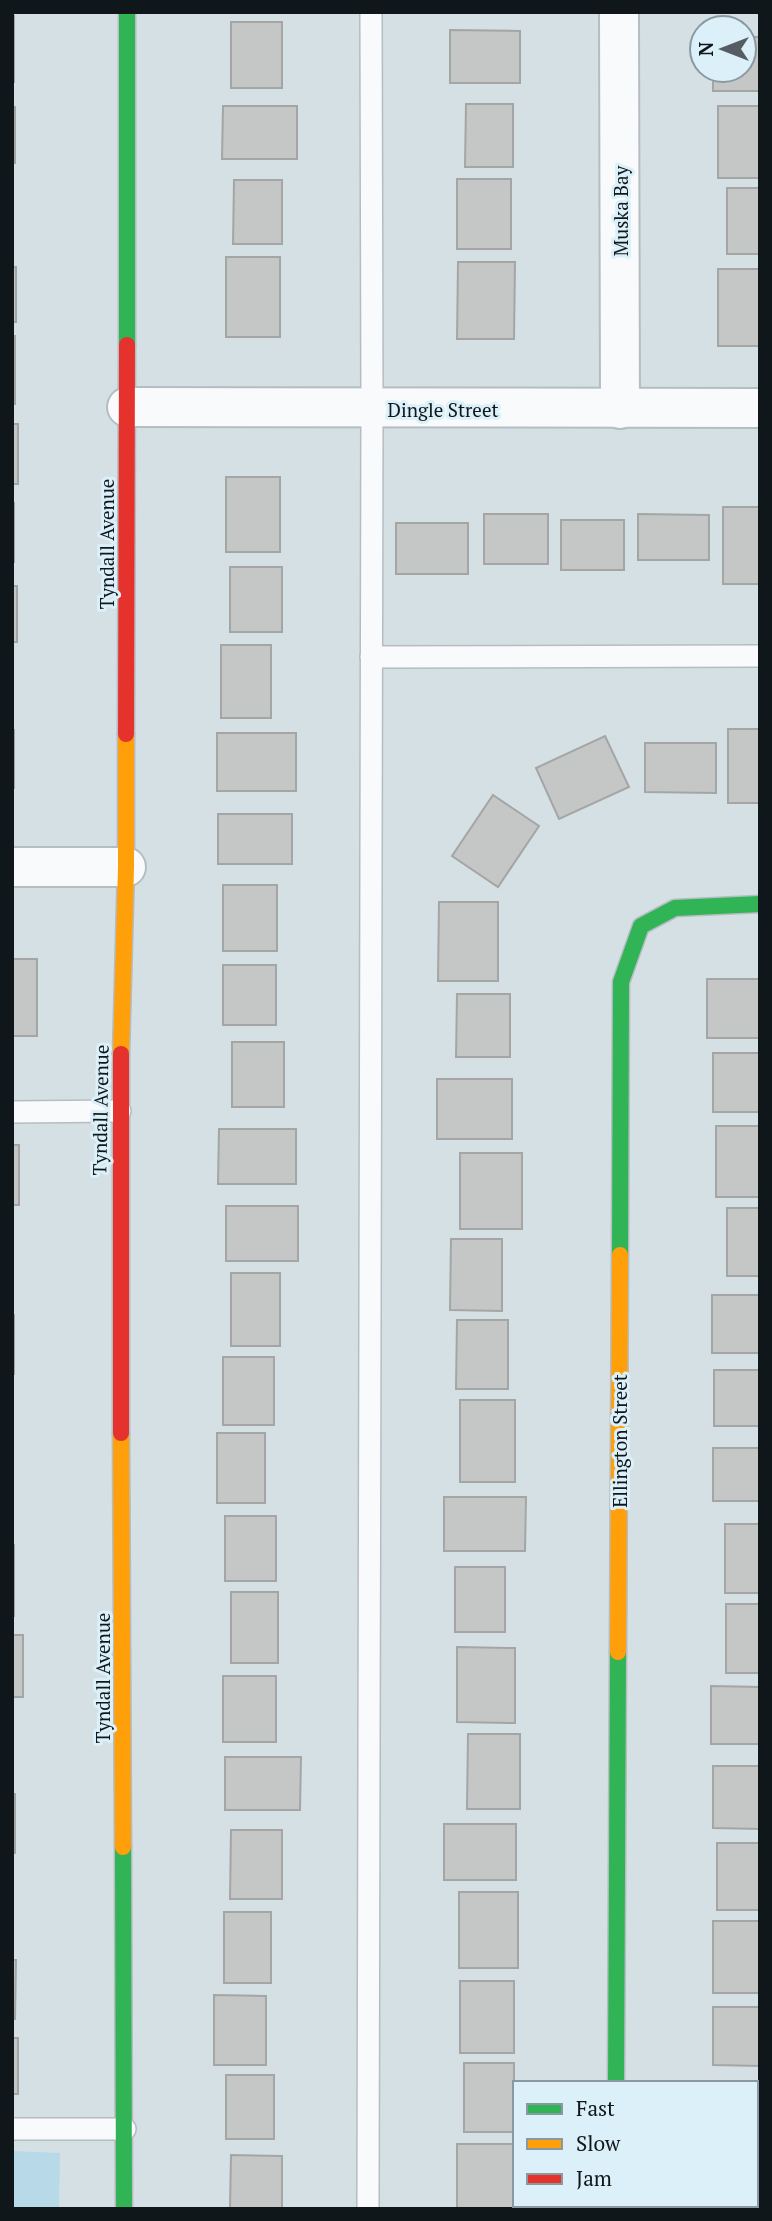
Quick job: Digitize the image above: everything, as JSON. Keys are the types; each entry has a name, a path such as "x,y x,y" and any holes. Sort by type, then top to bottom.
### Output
{"street":[{"name":"Tyndall Avenue","path":"124,2209 120,1111 126,867 127,12"},
{"name":"Muska Bay","path":"619,12 620,409"},
{"name":"Dingle Street","path":"127,407 760,408"},
{"path":"12,867 126,867"},
{"name":"Ellington Street","path":"616,2081 621,982 640,926 675,908 760,904"}],"lane":[{"path":"368,2209 372,409 370,12"},
{"path":"371,657 760,656"},
{"path":"12,1112 120,1111"},
{"path":"12,2129 125,2129"}],"shaded area":[{"path":"12,2151 60,2153 59,2209 12,2209"}],"building":[{"path":"14,16 14,82 12,82"},
{"path":"231,22 282,22 282,88 231,88"},
{"path":"450,30 520,31 520,83 450,83"},
{"path":"760,37 760,91 713,91 713,84 758,84"},
{"path":"466,104 513,104 513,167 465,167"},
{"path":"223,106 297,106 297,159 222,159"},
{"path":"718,106 760,106 760,178 718,178"},
{"path":"12,107 15,107 15,163 12,163"},
{"path":"457,179 511,179 511,249 457,249"},
{"path":"234,180 282,180 282,244 233,244"},
{"path":"727,188 760,188 760,254 727,254"},
{"path":"226,257 280,257 280,337 226,337"},
{"path":"458,262 515,262 514,339 457,339"},
{"path":"12,267 16,267 16,322 12,322"},
{"path":"718,269 760,269 760,346 718,346"},
{"path":"12,336 15,336 15,404 12,404"},
{"path":"12,424 18,424 18,484 12,484"},
{"path":"226,477 280,477 280,552 226,552"},
{"path":"14,503 14,562 12,562"},
{"path":"723,507 760,507 760,584 723,584"},
{"path":"484,514 548,514 548,564 484,564"},
{"path":"638,514 709,515 709,560 638,560"},
{"path":"561,520 624,520 624,570 561,570"},
{"path":"396,523 468,523 468,574 396,574"},
{"path":"230,567 282,567 282,632 230,632"},
{"path":"12,586 17,586 17,642 12,642"},
{"path":"221,645 271,645 271,718 221,718"},
{"path":"728,729 760,729 760,803 728,803"},
{"path":"14,730 14,788 12,788"},
{"path":"217,733 296,733 296,791 217,791"},
{"path":"605,736 629,787 559,819 536,768"},
{"path":"645,743 716,743 716,793 645,792"},
{"path":"493,795 539,826 498,887 452,856"},
{"path":"218,814 292,814 292,864 218,864"},
{"path":"223,885 277,885 277,951 223,951"},
{"path":"439,902 498,902 498,981 438,981"},
{"path":"12,959 37,959 37,1036 12,1036"},
{"path":"223,965 276,965 276,1025 223,1025"},
{"path":"707,979 760,979 760,1038 707,1038"},
{"path":"457,994 510,994 510,1057 456,1057"},
{"path":"232,1042 284,1042 284,1107 232,1107"},
{"path":"713,1053 760,1053 760,1112 713,1112"},
{"path":"437,1079 512,1079 512,1139 437,1139"},
{"path":"716,1126 760,1126 760,1197 716,1197"},
{"path":"219,1129 296,1129 296,1184 218,1184"},
{"path":"12,1145 19,1145 19,1205 12,1205"},
{"path":"460,1153 522,1153 522,1229 460,1229"},
{"path":"226,1206 298,1206 298,1261 226,1261"},
{"path":"727,1208 760,1208 760,1276 727,1276"},
{"path":"451,1239 502,1239 502,1311 450,1310"},
{"path":"231,1273 280,1273 280,1346 231,1346"},
{"path":"712,1295 760,1295 760,1353 712,1353"},
{"path":"14,1315 14,1374 12,1374"},
{"path":"457,1320 508,1320 508,1389 456,1389"},
{"path":"223,1357 274,1357 274,1425 223,1425"},
{"path":"714,1370 760,1370 760,1426 714,1426"},
{"path":"460,1400 515,1400 515,1482 460,1482"},
{"path":"217,1433 265,1433 265,1503 217,1503"},
{"path":"713,1448 760,1448 760,1501 713,1501"},
{"path":"444,1497 526,1497 525,1551 444,1551"},
{"path":"225,1516 276,1516 276,1581 225,1581"},
{"path":"725,1524 760,1524 760,1593 725,1593"},
{"path":"14,1545 14,1616 12,1616"},
{"path":"455,1567 505,1567 505,1632 455,1632"},
{"path":"231,1592 278,1592 278,1663 231,1663"},
{"path":"726,1604 760,1604 760,1673 726,1673"},
{"path":"12,1635 23,1635 23,1697 12,1697"},
{"path":"457,1647 515,1648 515,1723 457,1722"},
{"path":"223,1676 276,1676 276,1742 223,1742"},
{"path":"711,1686 760,1687 760,1744 711,1744"},
{"path":"468,1734 520,1734 520,1809 467,1809"},
{"path":"225,1757 301,1757 300,1810 225,1810"},
{"path":"713,1766 760,1766 760,1829 713,1828"},
{"path":"12,1794 15,1794 15,1853 12,1853"},
{"path":"444,1824 516,1824 516,1880 444,1880"},
{"path":"231,1830 282,1830 282,1899 230,1899"},
{"path":"717,1843 760,1843 760,1910 717,1910"},
{"path":"13,1864 13,1938 12,1938"},
{"path":"459,1892 518,1892 518,1968 459,1968"},
{"path":"224,1912 271,1912 271,1983 224,1983"},
{"path":"713,1921 760,1921 760,1993 713,1993"},
{"path":"12,1960 16,1960 15,2019 12,2019"},
{"path":"460,1981 514,1981 514,2053 460,2053"},
{"path":"214,1995 266,1996 266,2065 214,2065"},
{"path":"713,2007 760,2007 760,2066 713,2065"},
{"path":"12,2038 18,2038 18,2094 12,2094"},
{"path":"464,2063 514,2063 513,2132 464,2132"},
{"path":"226,2075 274,2075 274,2139 226,2139"},
{"path":"758,2083 760,2083 758,2146"},
{"path":"457,2144 513,2144 513,2209 457,2209"},
{"path":"231,2155 282,2156 282,2209 230,2209"},
{"path":"760,2158 760,2209 711,2209 758,2207"}],"traffic: fast":[{"path":"127,12 127,345"},
{"path":"620,1255 621,982 641,926 675,908 760,904"},
{"path":"616,2081 618,1652"},
{"path":"123,1847 124,2209"}],"traffic: slow":[{"path":"121,1054 126,734"},
{"path":"618,1652 620,1255"},
{"path":"121,1433 123,1847"}],"traffic: jam":[{"path":"126,734 127,345"},
{"path":"121,1054 121,1433"}]}
